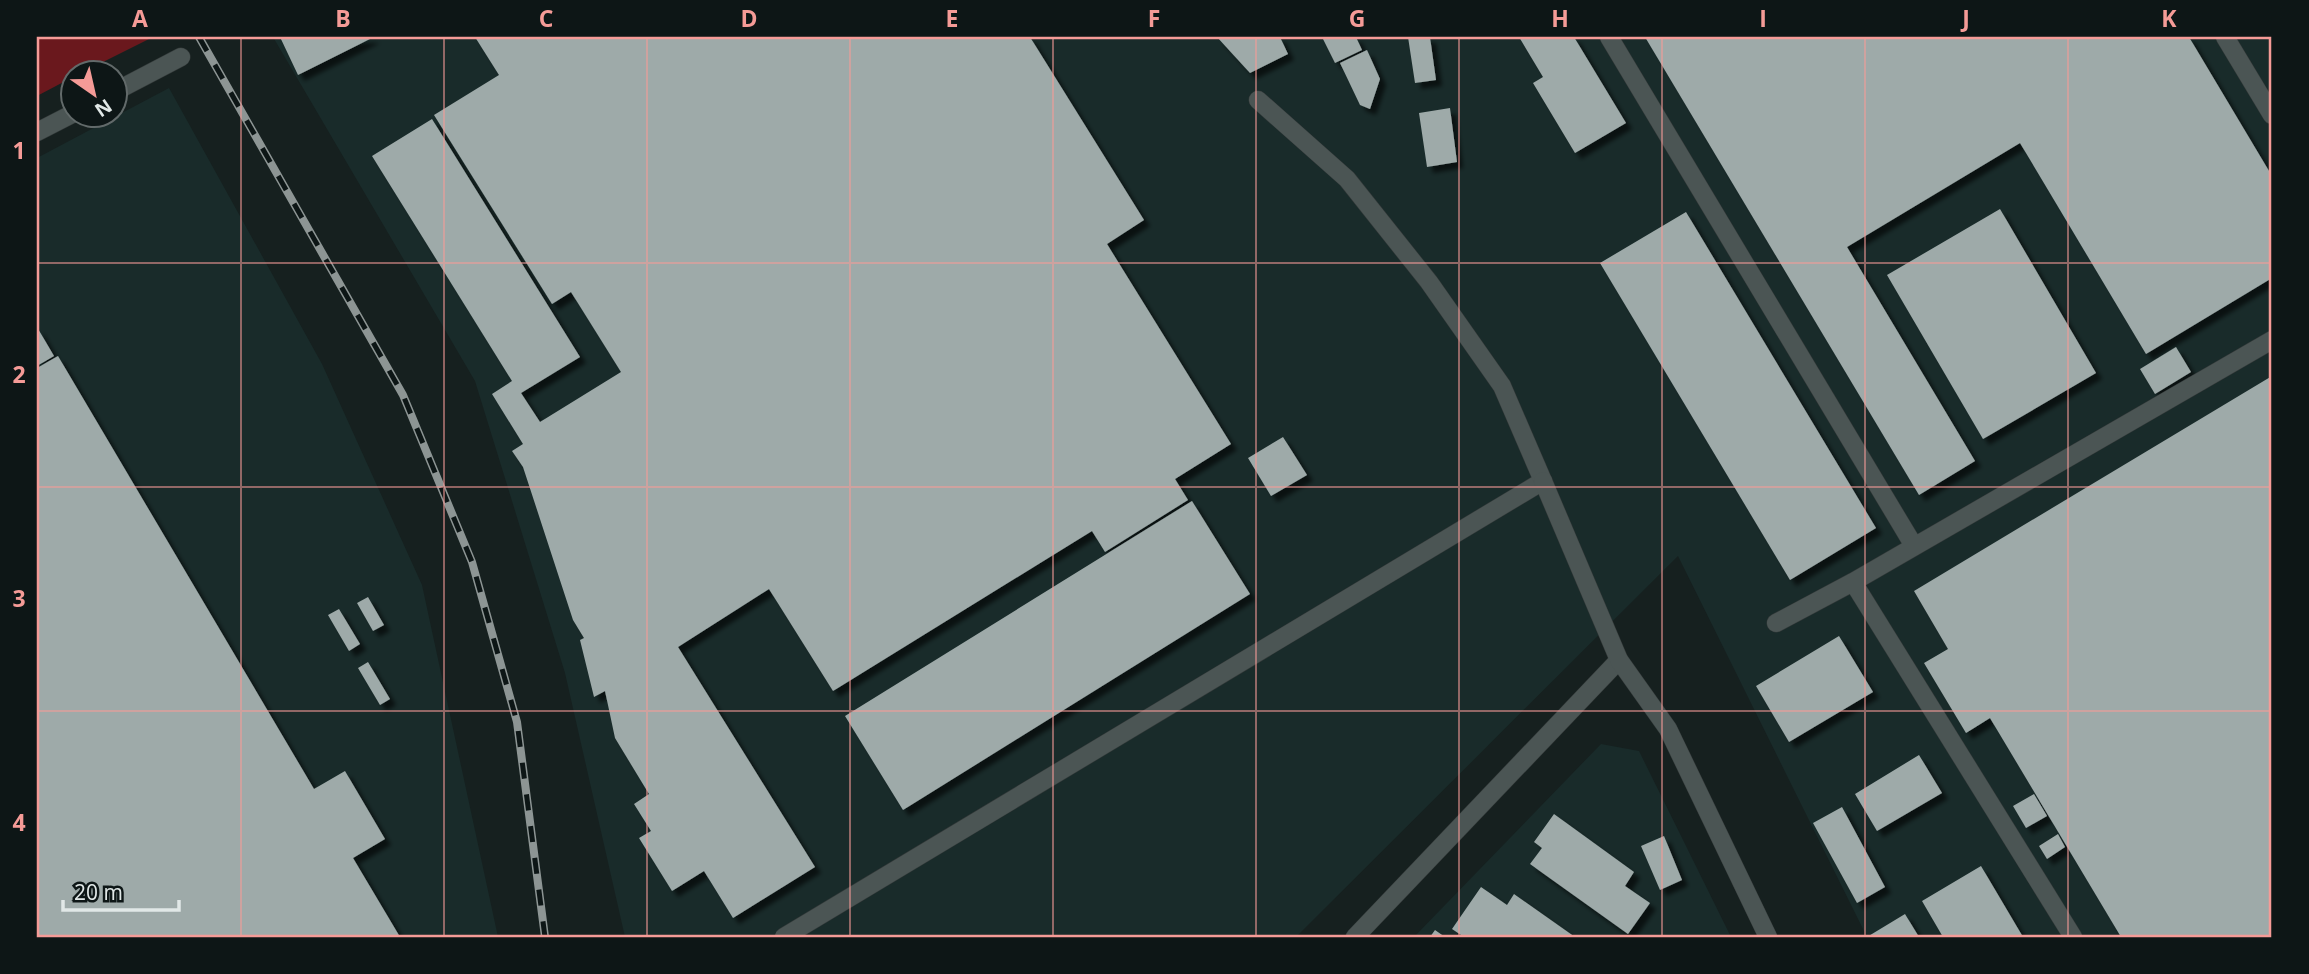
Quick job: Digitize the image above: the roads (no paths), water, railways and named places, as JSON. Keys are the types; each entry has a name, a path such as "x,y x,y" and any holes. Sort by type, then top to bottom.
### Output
{"street":[{"path":"1609,37 1914,546"},
{"path":"2225,37 2272,115"},
{"path":"130,84 181,57"},
{"path":"1258,100 1346,179 1429,282 1503,386 1619,660 1668,729 1768,937"},
{"path":"37,132 60,120"},
{"path":"1776,623 1853,582 2272,340"},
{"path":"784,937 1543,481"},
{"path":"1853,582 2073,937"},
{"path":"1355,937 1619,660"}],"railway":[{"path":"199,37 403,395 472,562 517,722 545,937"}]}
